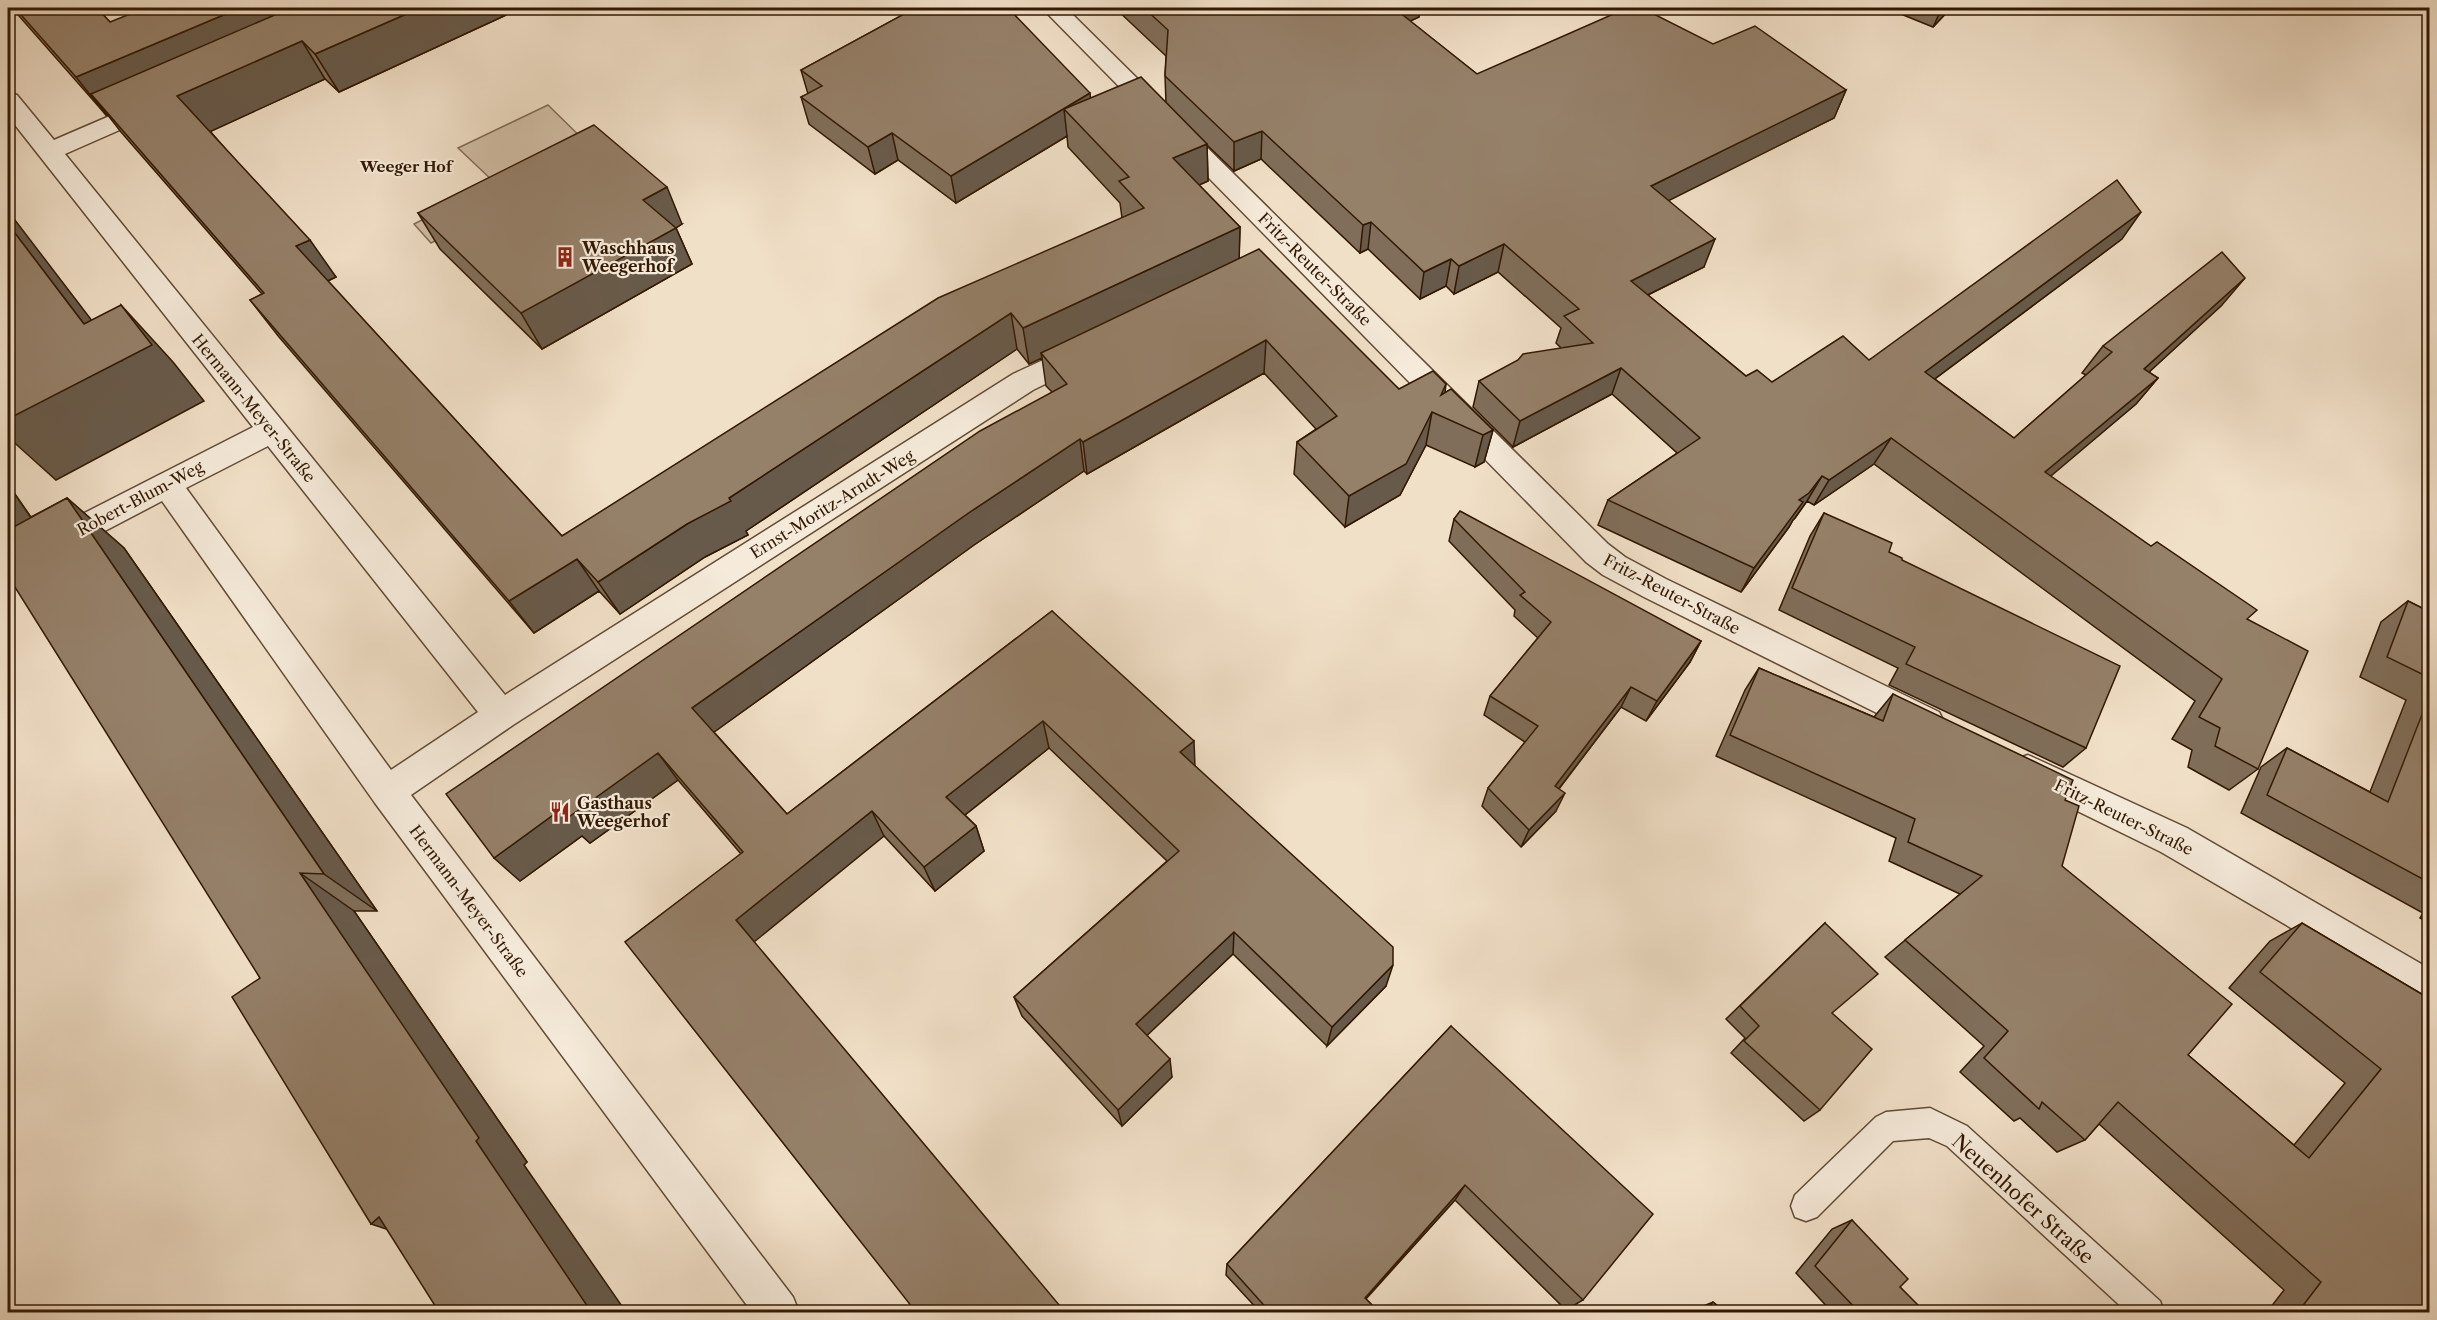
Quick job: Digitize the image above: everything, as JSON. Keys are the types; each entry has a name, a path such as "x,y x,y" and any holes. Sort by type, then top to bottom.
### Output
{"street":[{"name":"Fritz-Reuter-Straße","path":"1053,8 1597,553 1614,566 1950,733"},
{"path":"49,152 179,95"},
{"name":"Hermann-Meyer-Straße","path":"8,100 501,715"},
{"path":"1265,266 1296,251"},
{"name":"Ernst-Moritz-Arndt-Weg","path":"387,792 501,715 1023,382 1107,342"},
{"name":"Robert-Blum-Weg","path":"8,567 272,430"},
{"name":"Hermann-Meyer-Straße","path":"166,484 387,792 771,1310"},
{"name":"Fritz-Reuter-Straße","path":"2003,758 2175,840 2430,991"}],"lane":[{"name":"Neuenhofer Straße","path":"1806,1206 1886,1127 1930,1123 1957,1136 2149,1312"}],"shaded area":[{"path":"548,105 599,155 431,243 414,224 495,183 458,148"}],"building":[{"path":"15,8 97,8 110,22 145,8 240,8 76,77"},
{"path":"291,8 420,8 315,54 302,41 177,96 310,240 296,246 562,536 938,298 1144,208 1119,181 1129,177 1064,109 1141,77 1207,144 1173,158 1240,227 1023,328 1011,313 729,498 731,501 687,524 598,582 577,559 509,601 250,300 264,293 91,94"},
{"path":"915,8 1008,8 1090,93 951,176 892,133 868,147 801,97 822,86 801,70"},
{"path":"1144,8 1394,8 1477,74 1627,8 1642,8 1713,44 1755,26 1846,90 1651,186 1715,239 1631,281 1746,376 1757,370 1772,382 1843,336 1869,360 2117,180 2141,212 1925,372 2014,438 2112,352 2103,346 2222,252 2245,278 2144,369 2158,378 2045,472 2151,546 2157,542 2257,610 2247,619 2308,651 2258,769 2215,746 2220,728 2199,717 2222,679 1891,438 1829,480 1822,476 1809,493 1799,500 1803,502 1754,568 1608,500 1700,438 1621,368 1520,421 1479,381 1518,360 1523,354 1593,343 1564,316 1579,309 1504,244 1459,266 1451,259 1424,272 1371,222 1363,225 1262,131 1234,142 1165,76 1168,30"},
{"name":"Waschhaus Weegerhof","path":"594,125 667,187 643,200 676,228 521,313 418,213"},
{"path":"8,224 84,324 121,305 152,345 8,419 9,361"},
{"path":"1259,249 1399,389 1433,371 1446,384 1441,395 1451,389 1493,430 1483,435 1432,412 1406,464 1349,496 1297,442 1337,416 1266,340 1083,442 1080,439 967,514 692,708 787,814 1052,611 1194,741 1180,752 1393,947 1393,965 1332,1027 1234,932 1136,1024 1170,1059 1118,1110 1014,997 1179,851 1043,721 946,797 976,826 924,867 872,811 736,920 1065,1312 916,1312 625,942 743,852 658,753 566,819 560,810 494,858 446,794 980,431 1067,384 1041,353"},
{"path":"67,498 324,874 300,873 479,1138 476,1141 590,1310 587,1312 439,1312 379,1217 371,1224 232,997 260,978 8,576 8,530"},
{"path":"1460,511 1701,641 1657,701 1631,687 1555,786 1565,793 1529,830 1488,788 1538,726 1490,696 1551,622 1520,595 1525,592 1454,519"},
{"path":"1824,513 1892,543 1889,552 1902,560 2120,666 2086,748 1906,664 1915,647 1792,588"},
{"path":"2408,601 2430,612 2430,678 2387,657"},
{"path":"1759,668 1883,721 1893,694 2073,780 2065,800 2079,806 2062,866 2232,1004 2188,1055 2309,1158 2381,1069 2260,972 2302,923 2430,999 2430,1312 2298,1312 2321,1282 2118,1102 2085,1140 2042,1102 2039,1109 1984,1058 2008,1031 1905,940 1982,876 1908,842 1915,819 1730,735"},
{"path":"2430,694 2430,883 2267,795 2287,748 2388,802"},
{"path":"1825,923 1878,974 1832,1013 1872,1049 1820,1110 1744,1041 1759,1026 1740,1006"},
{"path":"1451,1026 1653,1214 1583,1300 1465,1185 1365,1298 1379,1312 1270,1312 1227,1264"},
{"path":"1852,1220 1908,1279 1900,1287 1923,1312 1859,1312 1815,1266"},
{"path":"1713,1302 1725,1312 1705,1312"}],"place":[{"name":"Waschhaus Weegerhof","path":"565,257"},
{"name":"Gasthaus Weegerhof","path":"560,812"}],"district":[{"name":"Weeger Hof","path":"406,167"}]}
